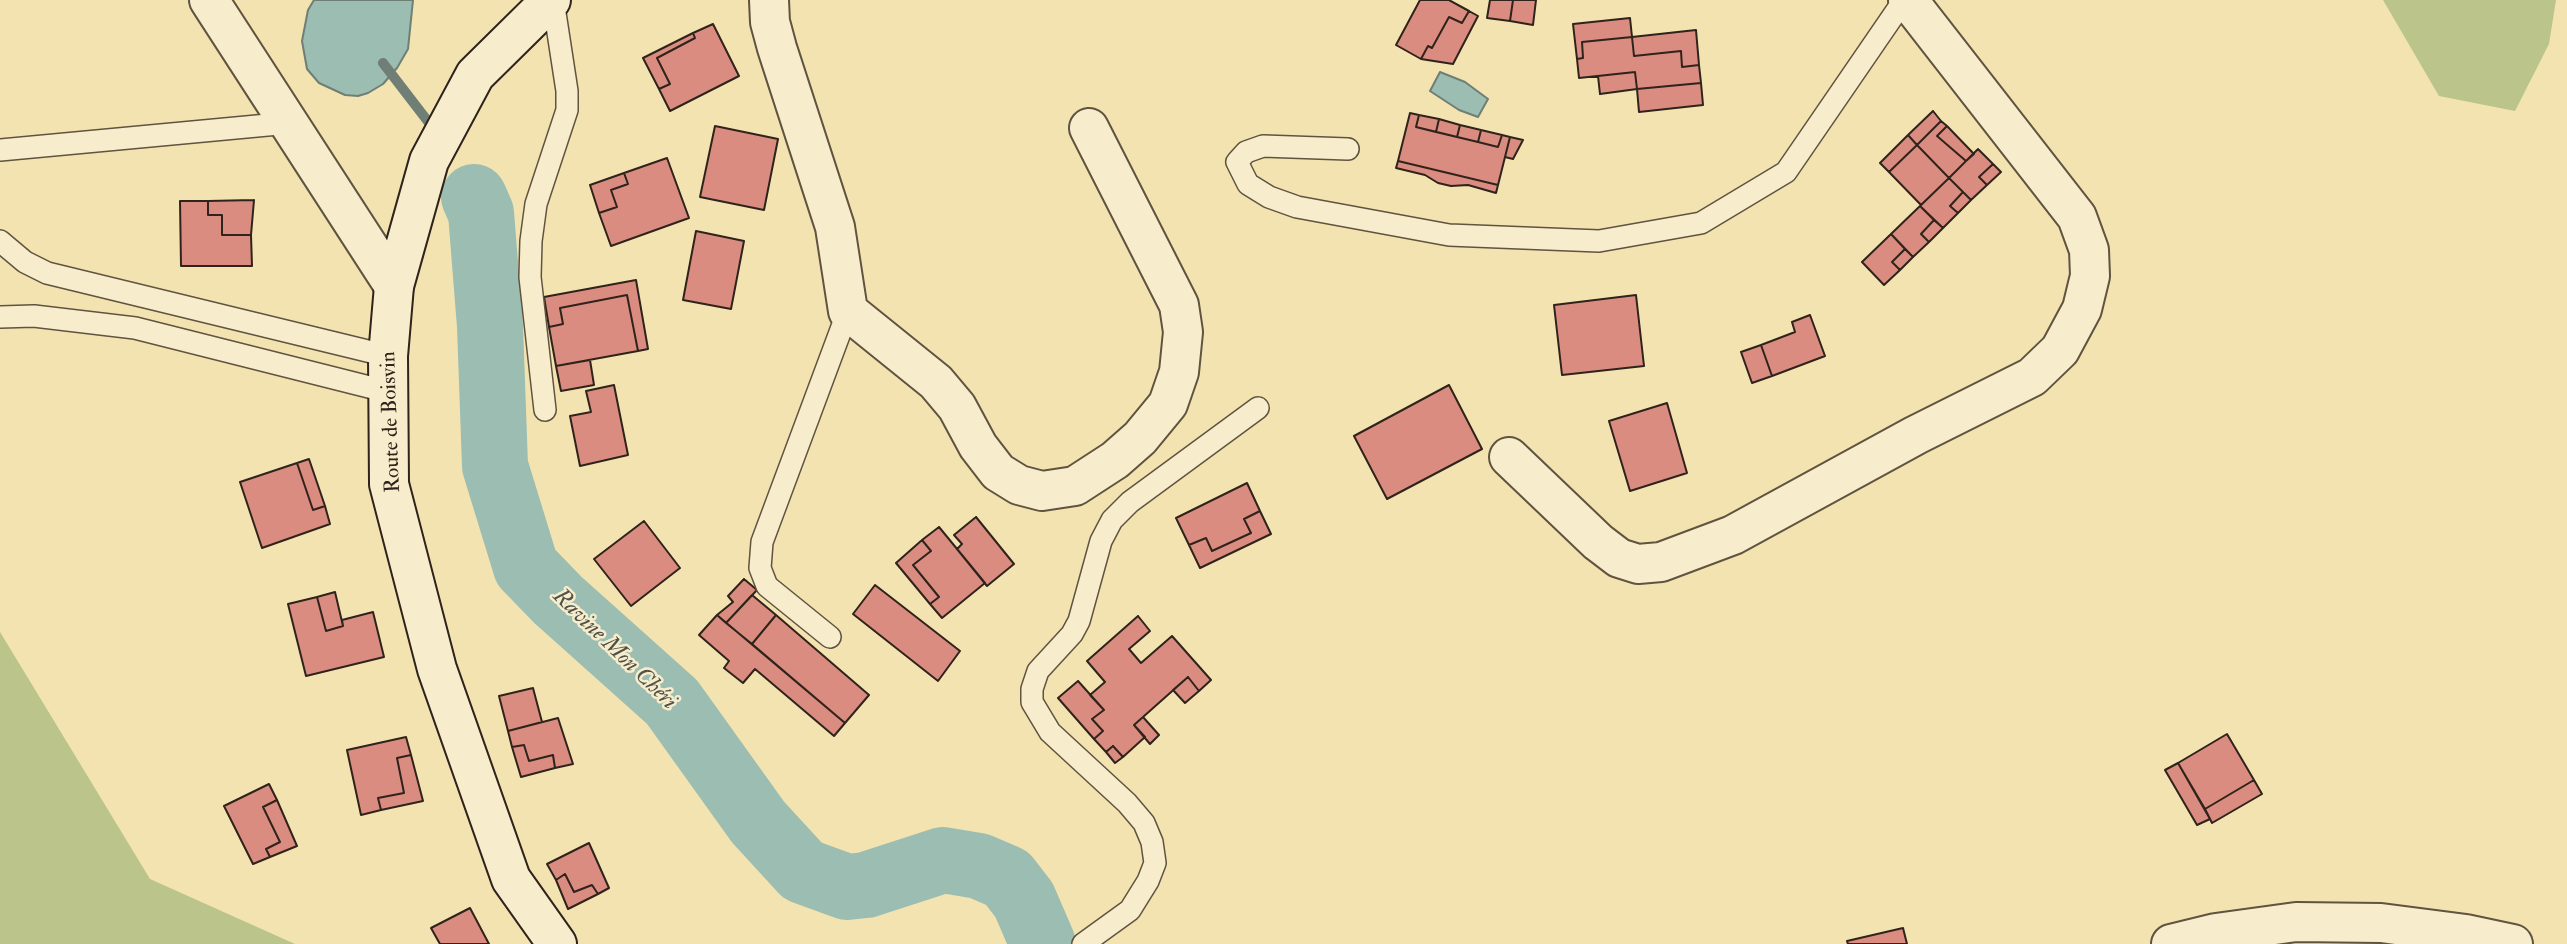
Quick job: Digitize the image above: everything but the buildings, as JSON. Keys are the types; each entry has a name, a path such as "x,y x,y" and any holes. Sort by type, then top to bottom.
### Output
{"street":[{"path":"209,0 394,286"},
{"name":"Route de Boisvin","path":"552,0 475,75 429,161 394,286 388,374 389,484 437,669 511,879 557,944"},
{"path":"769,0 770,22 777,48 835,227 848,311 936,382 957,407 978,446 998,472 1019,485 1042,491 1075,486 1115,460 1140,438 1168,404 1179,372 1183,332 1179,305 1089,128"},
{"path":"1509,457 1598,542 1619,558 1638,564 1661,562 1733,535 1916,435 2032,377 2060,350 2082,309 2090,275 2089,250 2077,217 1906,0"},
{"path":"2171,944 2216,933 2296,922 2381,923 2466,934 2513,944"}],"lane":[{"path":"545,410 531,241 537,204 567,110 567,91 552,0"},
{"path":"1348,149 1262,146 1246,152 1237,162 1248,184 1269,197 1297,207 1449,235 1598,241 1701,223 1786,172 1906,0"},
{"path":"0,150 289,123"},
{"path":"0,241 24,262 47,272 388,374"},
{"path":"830,637 767,586 760,568 762,542 848,311"},
{"path":"0,317 34,316 135,328 388,374"},
{"path":"1083,944 1130,910 1148,881 1155,863 1153,842 1144,823 1127,803 1050,732 1032,702 1032,689 1038,671 1072,634 1079,621 1101,541 1112,520 1130,502 1258,408"}],"green space":[{"path":"2383,0 2556,0 2549,44 2515,111 2439,96"},
{"path":"0,632 150,879 295,944 0,944"}],"water":[{"path":"314,0 413,0 408,49 383,84 358,96 345,95 319,83 307,69 302,41 308,10"},
{"path":"1440,72 1465,82 1488,99 1478,117 1459,110 1430,91"}],"waterway":[{"name":"Ravine Mon Chéri","path":"383,63 433,128"},
{"name":"Ravine Mon Chéri","path":"474,197 481,213 490,326 495,466 526,567 558,600 672,702 758,822 803,871 847,887 866,885 943,860 979,866 1007,878 1024,900 1043,944"}]}
